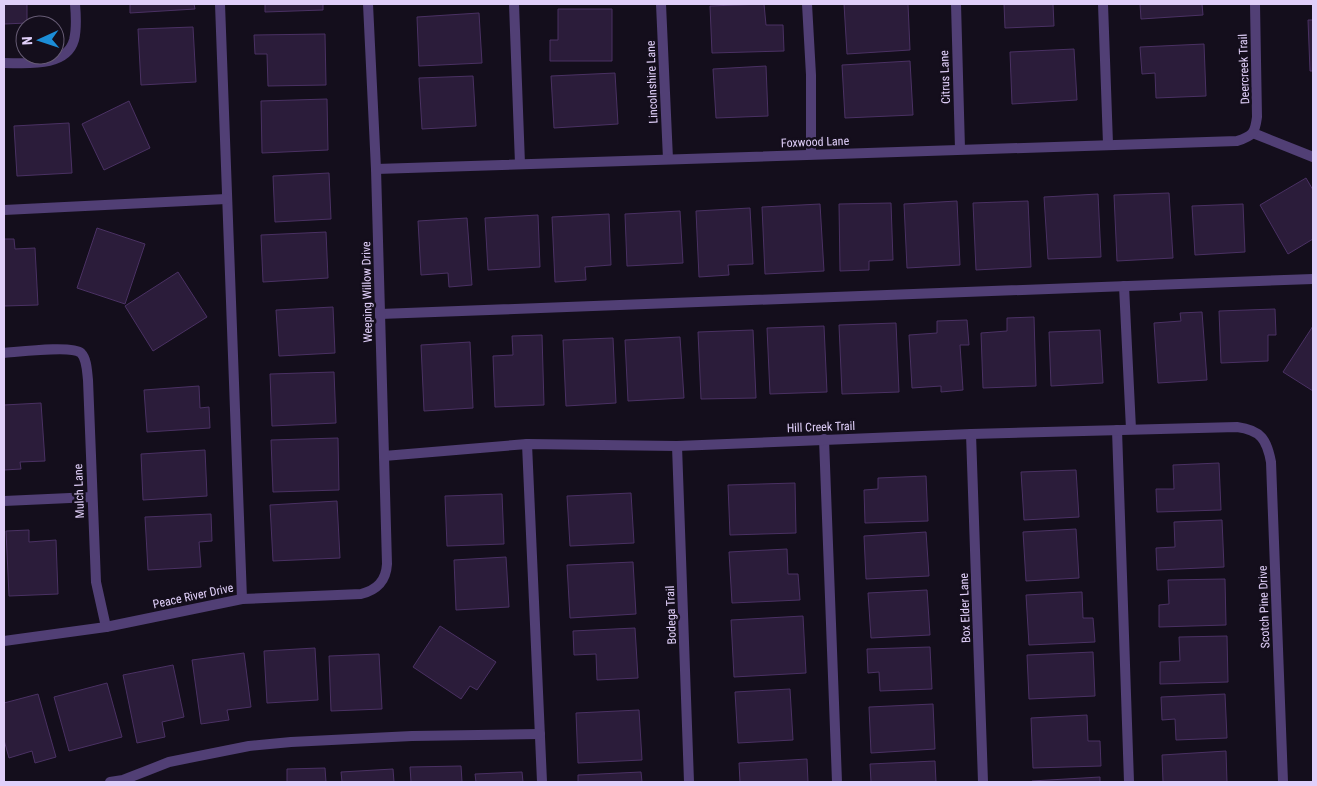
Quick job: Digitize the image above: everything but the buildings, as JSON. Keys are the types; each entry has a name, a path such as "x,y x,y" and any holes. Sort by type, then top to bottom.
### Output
{"street":[{"path":"4,63 46,62 66,53 74,40 75,4"},
{"path":"220,4 242,599"},
{"name":"Weeping Willow Drive","path":"368,4 376,169 388,564 384,578"},
{"path":"514,4 520,164"},
{"name":"Lincolnshire Lane","path":"662,4 668,159"},
{"path":"808,4 811,75 811,154"},
{"name":"Citrus Lane","path":"956,4 960,149"},
{"path":"1103,4 1108,144"},
{"name":"Deercreek Trail","path":"1253,133 1256,126 1258,108 1254,4"},
{"path":"1253,133 1313,156"},
{"name":"Foxwood Lane","path":"376,169 1108,144 1230,142 1242,139 1253,133"},
{"path":"4,210 226,199"},
{"path":"380,314 1313,279"},
{"path":"1124,286 1130,429"},
{"name":"Mulch Lane","path":"4,353 69,349 81,353 84,358 88,380 96,582 106,628"},
{"name":"Hill Creek Trail","path":"384,456 527,444 677,446 971,434 1237,427 1250,429 1259,434"},
{"path":"1117,430 1129,782"},
{"name":"Box Elder Lane","path":"971,434 983,782"},
{"name":"Scotch Pine Drive","path":"1259,434 1270,453 1272,477 1283,782"},
{"path":"824,439 836,782"},
{"path":"527,444 542,782"},
{"name":"Bodega Trail","path":"677,446 689,782"},
{"path":"4,501 92,497"},
{"name":"Peace River Drive","path":"4,641 106,628 242,599 361,594 374,589 384,578"},
{"path":"110,782 123,781 169,762 248,746 291,742 403,737 540,734"}]}
